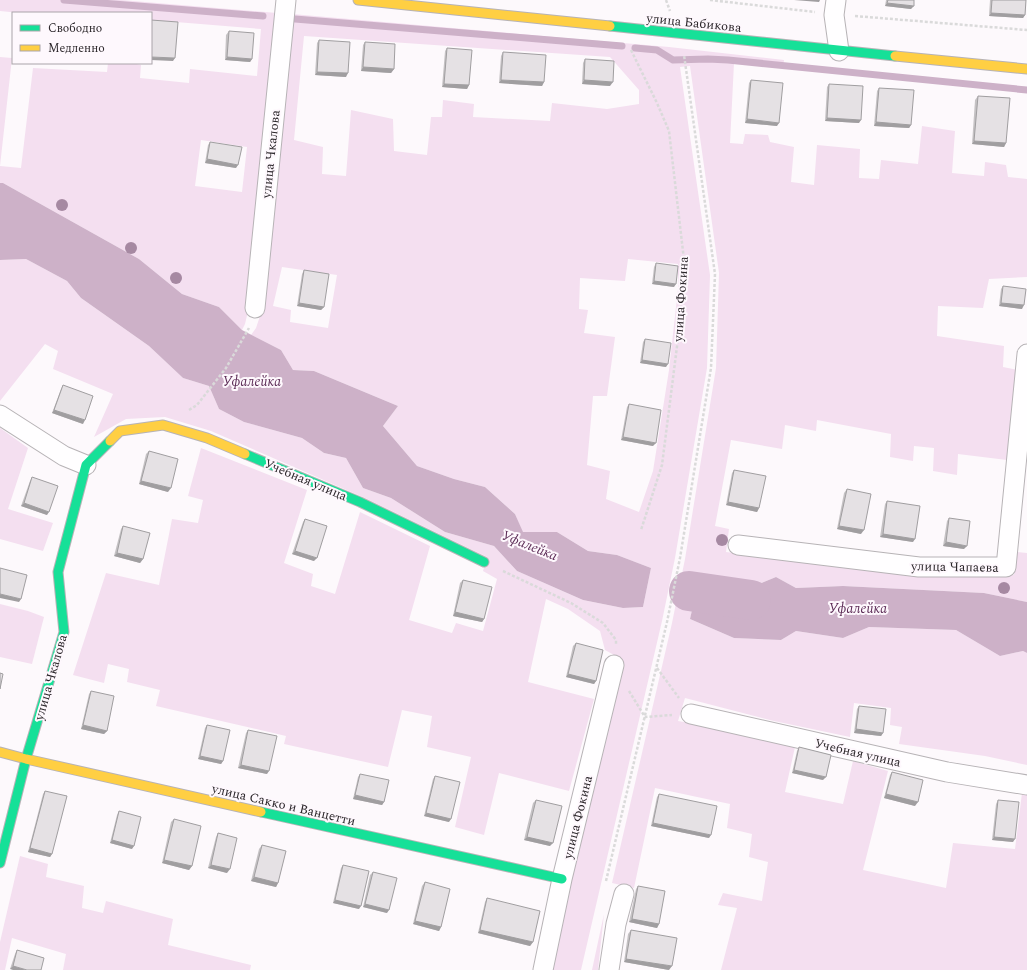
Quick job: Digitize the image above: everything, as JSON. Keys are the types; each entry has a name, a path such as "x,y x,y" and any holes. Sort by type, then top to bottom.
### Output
{"street":[{"name":"улица Чкалова","path":"253,317 286,0"},
{"name":"улица Бабикова","path":"358,0 620,26 839,51 1027,69"},
{"path":"835,7 839,51"},
{"name":"улица Чапаева","path":"738,545 919,568 1006,567 1027,354"},
{"path":"0,415 64,456 86,465"},
{"name":"Учебная улица","path":"86,465 120,431 163,425 208,438 360,502 484,562"},
{"name":"улица Чкалова","path":"0,863 26,759 64,632 58,572 86,465"},
{"name":"улица Фокина","path":"543,970 562,879 614,665"},
{"name":"Учебная улица","path":"691,714 947,772 1027,785"},
{"name":"улица Сакко и Ванцетти","path":"0,752 562,879"},
{"path":"609,970 616,924 624,894"}],"path":[{"path":"710,0 835,7 1027,30"},
{"name":"улица Фокина","path":"620,26 657,103 668,131 684,260 680,315 662,465 641,530"},
{"path":"606,886 667,622 680,558 711,368 715,274 685,67"},
{"path":"206,393 226,368 253,317"}],"shaded area":[{"path":"0,0 121,0 277,13 249,307 242,330 219,307 182,294 139,259 3,183 0,183 0,166 21,168 33,68 107,72 108,64 136,64 141,65 140,78 189,83 190,69 257,76 261,29 152,20 152,12 0,11","holes":["201,140 247,147 242,192 195,186"]},
{"path":"292,14 669,47 784,60 783,67 734,63 730,143 743,144 745,134 768,135 770,142 794,147 791,182 814,185 817,145 860,149 859,178 879,179 881,160 918,164 922,126 955,131 952,173 984,176 985,162 1006,165 1008,177 1027,179 1027,277 989,279 983,308 938,306 937,336 1004,346 1003,367 1018,370 1007,460 958,454 957,475 933,471 934,448 914,446 913,461 890,457 891,434 817,420 816,431 785,425 782,449 731,440 715,526 729,529 726,552 916,576 1014,575 1017,552 1027,553 1027,602 984,593 843,586 796,588 776,577 749,588 700,580 690,619 734,638 781,640 796,631 843,638 869,627 956,630 1000,656 1023,651 1027,653 1027,765 985,756 899,744 902,727 890,725 891,708 854,703 850,737 774,721 685,698 678,721 735,731 795,747 785,792 843,804 853,761 888,771 863,870 946,888 953,843 1015,849 1022,793 1027,794 1027,970 721,970 737,908 718,905 723,893 762,901 768,862 749,857 752,834 727,828 730,804 655,788 634,888 612,883 672,623 685,559 716,368 719,273 690,66 680,67 710,275 707,368 675,558 662,621 581,970 551,970 569,882 623,660 605,650 600,631 568,609 546,599 528,682 594,699 569,791 499,773 484,835 455,827 471,757 427,747 432,716 402,710 388,767 284,744 286,736 156,706 160,690 127,682 129,669 108,664 104,683 73,675 106,573 159,585 172,519 198,523 203,500 188,496 201,448 307,490 284,563 313,574 311,586 335,594 360,512 430,546 409,620 452,633 456,623 483,631 497,579 483,571 487,557 365,498 211,431 165,417 126,419 94,437 113,394 53,369 58,351 45,344 0,401 0,260 26,259 67,281 81,298 149,346 183,378 209,386 219,409 244,422 302,438 324,453 346,458 363,488 391,498 445,532 494,546 517,571 583,600 623,608 643,607 651,568 617,555 588,551 557,532 523,533 515,514 485,487 454,479 417,466 383,426 398,406 314,371 293,370 281,350 251,335 256,328 262,310","holes":["304,36 610,57 639,90 639,104 607,109 552,103 550,121 473,117 474,104 443,100 442,117 431,117 427,155 394,151 393,119 351,110 346,176 322,174 323,147 294,140","628,259 678,264 678,289 669,370 653,471 639,512 606,499 610,471 587,465 593,396 607,396 615,337 584,333 588,310 579,309 580,278 625,281","282,267 337,275 328,328 290,322 291,310 273,306"]},
{"path":"0,57 12,58 0,166"},
{"path":"0,428 28,448 8,509 53,523 43,551 0,539"},
{"path":"0,604 28,611 44,617 32,664 0,657"},
{"path":"20,856 48,864 46,877 84,886 82,908 103,913 106,901 173,919 168,945 251,965 250,970 63,970 66,954 12,938 5,970 0,970 0,942"},
{"path":"604,914 598,970 592,970"}],"water":[{"name":"Уфалейка","path":"0,183 3,183 139,259 182,294 219,307 242,330 281,350 293,370 314,371 398,406 383,426 417,466 454,479 485,487 515,514 523,532 557,532 588,551 617,555 651,568 643,607 623,608 583,600 517,571 494,546 445,532 391,498 363,488 346,458 324,453 302,438 244,422 219,409 209,386 183,378 149,346 81,298 67,281 26,259 0,260"},
{"name":"Уфалейка","path":"776,577 796,588 843,586 984,593 1027,602 1027,653 1023,651 1000,656 956,630 869,627 843,638 796,631 781,640 734,638 690,619 699,580 749,588"}],"building":[{"path":"888,0 914,0 914,6 887,3"},
{"path":"992,0 1026,0 1025,15 991,13"},
{"path":"152,20 178,22 175,58 152,57"},
{"path":"229,31 254,33 252,59 227,57"},
{"path":"319,40 350,42 348,73 317,72"},
{"path":"365,42 395,44 394,69 363,67"},
{"path":"447,48 472,50 469,85 444,84"},
{"path":"503,52 546,55 544,82 501,80"},
{"path":"585,59 614,61 613,82 584,80"},
{"path":"751,80 783,83 779,123 747,119"},
{"path":"829,84 863,86 861,120 827,118"},
{"path":"879,88 914,90 911,125 876,122"},
{"path":"978,96 1010,98 1006,143 974,141"},
{"path":"210,142 242,147 238,165 207,159"},
{"path":"656,263 678,266 676,284 654,281"},
{"path":"304,270 329,274 324,307 299,303"},
{"path":"1003,286 1026,289 1024,305 1001,303"},
{"path":"645,339 671,343 668,364 642,360"},
{"path":"63,385 93,396 85,420 54,410"},
{"path":"629,404 661,410 656,443 623,437"},
{"path":"149,451 178,459 171,488 141,481"},
{"path":"734,470 766,476 759,508 728,502"},
{"path":"32,477 58,486 49,512 24,503"},
{"path":"847,489 871,494 864,530 839,526"},
{"path":"887,501 920,506 915,539 883,534"},
{"path":"949,518 970,521 967,546 946,542"},
{"path":"305,519 327,526 317,558 295,551"},
{"path":"123,526 150,533 143,559 117,553"},
{"path":"0,568 27,575 21,599 0,594"},
{"path":"463,580 492,587 484,619 455,612"},
{"path":"576,643 603,650 596,681 568,674"},
{"path":"0,673 3,674 0,689"},
{"path":"91,691 114,696 107,731 83,725"},
{"path":"859,706 886,709 883,733 856,729"},
{"path":"207,725 230,730 223,761 200,756"},
{"path":"248,730 277,736 269,771 241,765"},
{"path":"799,747 831,755 826,777 794,770"},
{"path":"892,772 923,780 918,802 886,794"},
{"path":"360,774 389,780 384,802 355,795"},
{"path":"435,776 460,782 451,819 426,813"},
{"path":"45,791 67,796 52,854 30,848"},
{"path":"659,794 717,806 711,835 653,823"},
{"path":"536,800 562,806 553,843 527,837"},
{"path":"998,800 1019,802 1015,839 994,837"},
{"path":"119,811 141,817 134,846 112,840"},
{"path":"174,819 201,826 192,866 164,860"},
{"path":"218,833 237,838 230,869 211,865"},
{"path":"262,845 286,851 278,883 254,877"},
{"path":"343,865 369,871 361,906 335,900"},
{"path":"373,872 397,878 389,910 365,904"},
{"path":"425,882 450,889 441,927 415,921"},
{"path":"638,886 665,891 659,924 632,919"},
{"path":"487,898 540,911 533,942 480,930"},
{"path":"631,930 677,938 672,966 626,959"},
{"path":"17,950 44,958 41,970 27,970 13,966"}],"waterway":[{"path":"64,0 263,16"},
{"path":"295,19 622,46"},
{"path":"635,48 657,50 673,60 728,60 1027,90"},
{"name":"Уфалейка","path":"689,591 751,600"}],"traffic: fast":[{"path":"610,26 895,56"},
{"path":"0,863 26,759 64,632 58,572 86,465 110,441"},
{"path":"245,454 360,502 484,562"},
{"path":"261,812 562,879"}],"traffic: slow":[{"path":"358,0 610,26"},
{"path":"895,56 1027,69"},
{"path":"110,441 120,431 163,425 207,438 245,454"},
{"path":"0,752 261,812"}]}
